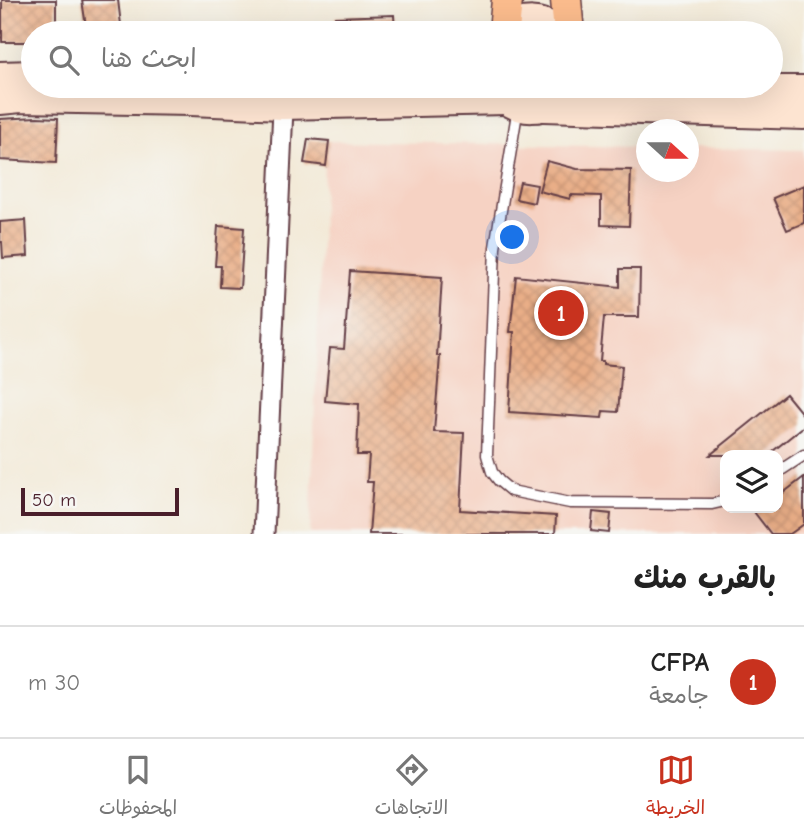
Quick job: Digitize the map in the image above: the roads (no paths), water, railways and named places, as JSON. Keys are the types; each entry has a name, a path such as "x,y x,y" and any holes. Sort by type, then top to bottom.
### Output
{"main road":[{"path":"504,21 507,0"},
{"path":"568,1 569,21"},
{"path":"0,76 21,75"},
{"path":"783,90 804,90"},
{"path":"0,100 21,97"},
{"path":"61,98 191,101 247,98"},
{"path":"400,98 516,100 804,115"},
{"path":"516,100 539,98"}],"street":[{"path":"264,534 284,98"}],"lane":[{"path":"516,100 495,247 487,455 492,472 511,491 570,503 720,502"},
{"path":"783,469 804,455"}],"place":[{"name":"CFPA","path":"561,313"}]}
